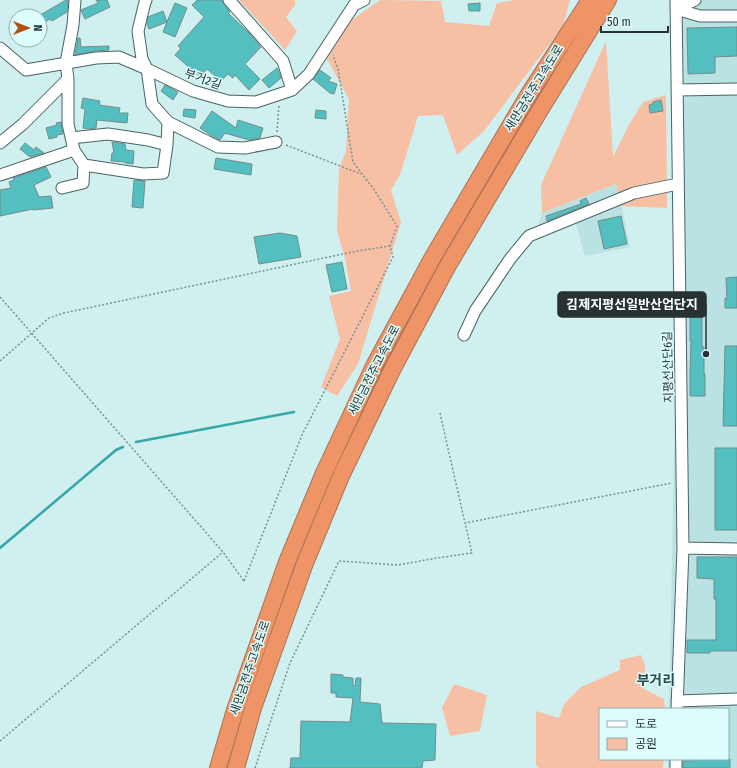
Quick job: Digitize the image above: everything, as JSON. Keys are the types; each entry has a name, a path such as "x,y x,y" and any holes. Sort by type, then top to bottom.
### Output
{"highway":[{"name":"새만금전주고속도로","path":"218,768 235,710 287,562 324,473 375,364 433,257 529,94 590,0"},
{"name":"새만금전주고속도로","path":"236,768 253,708 305,563 341,476 392,370 447,267 536,116 608,0"}],"street":[{"path":"62,188 83,183 84,165 74,150 68,124 68,79 66,63 73,25 75,0"},
{"path":"146,0 138,31 142,59 147,69 152,104 168,122 218,147 245,148 276,142"},
{"path":"229,0 283,61 292,90"},
{"name":"부거2길","path":"0,48 26,70 96,58 119,57 193,91 228,101 256,102 292,90 309,74 354,5 364,0"},
{"path":"676,5 695,0"},
{"path":"676,5 700,16 737,16"},
{"name":"지평선산단6길","path":"676,5 683,548 677,705"},
{"path":"0,143 23,124 68,79"},
{"path":"677,90 737,89"},
{"path":"84,165 143,174 163,173 167,145 168,122"},
{"path":"71,138 108,134 148,140 167,145"},
{"path":"0,175 74,150"},
{"path":"464,335 475,311 510,259 529,236 634,193 678,184"},
{"path":"683,548 737,549"},
{"path":"677,705 737,699"}],"path":[{"path":"0,297 223,552 244,581 302,435 393,257 390,246 397,226 373,188 353,162 338,69 329,42"},
{"path":"280,94 276,142 362,174"},
{"path":"0,361 49,318 64,313 357,251 390,246"},
{"path":"255,768 290,663 338,560 398,565 472,553 440,413"},
{"path":"465,523 682,481"},
{"path":"0,741 223,552"}],"shaded area":[{"path":"683,0 737,0 737,768 668,768 668,760 729,760 729,708 669,708"},
{"path":"617,184 630,247 585,256 576,224 534,239 542,213"}],"green space":[{"path":"239,0 295,0 295,5 286,17 297,31 285,50"},
{"path":"380,0 441,1 445,22 489,26 497,3 516,0 570,0 563,26 484,131 457,155 443,115 418,116 400,175 391,190 401,222 358,364 337,396 321,387 340,339 329,296 351,291 345,258 337,231 339,169 346,151 349,99 327,59 349,22"},
{"path":"606,41 613,157 630,123 643,102 666,95 667,208 621,206 616,184 542,213 541,185"},
{"path":"641,655 645,665 644,689 664,699 665,708 599,708 599,760 664,760 663,768 539,768 536,765 536,711 559,718 564,704 581,687 620,670 620,660"},
{"path":"454,684 487,695 480,731 450,736 442,708"}],"building":[{"path":"68,0 67,12 52,21 50,19 48,20 48,10"},
{"path":"96,0 107,0 110,7 85,19 81,10 98,3"},
{"path":"197,0 222,0 230,12 228,13 261,47 245,64 260,79 249,90 235,75 233,78 228,74 221,81 207,69 200,77 175,55 181,48 178,46 204,17 192,5"},
{"path":"175,3 187,8 175,37 163,32"},
{"path":"480,3 480,11 469,11 468,4"},
{"path":"163,11 167,22 149,29 147,24 148,17"},
{"path":"737,27 737,56 715,57 715,73 688,74 687,28"},
{"path":"78,38 80,38 81,47 109,46 109,50 75,55"},
{"path":"277,68 281,78 269,88 262,80"},
{"path":"320,70 331,78 328,81 337,84 334,94 330,93 313,79"},
{"path":"165,85 178,92 173,100 161,91"},
{"path":"83,98 100,101 99,105 120,108 119,113 128,113 127,123 97,120 96,128 83,128 85,109 81,108"},
{"path":"661,100 663,111 650,113 649,105 653,104 653,102"},
{"path":"184,109 196,110 195,118 183,116"},
{"path":"316,110 326,111 326,119 315,118"},
{"path":"212,111 236,128 238,120 263,128 260,138 249,140 225,133 220,140 212,136 200,128"},
{"path":"61,122 63,134 49,139 46,128 57,125 56,123"},
{"path":"112,142 125,144 126,150 134,151 133,164 111,161 112,153 114,153"},
{"path":"25,143 34,150 36,147 44,153 30,157 20,149"},
{"path":"216,158 252,164 251,175 214,169"},
{"path":"46,167 51,177 34,185 39,197 51,196 53,208 33,209 0,216 0,190 11,188 9,182 14,180 13,178"},
{"path":"134,180 145,181 143,208 132,207"},
{"path":"586,198 589,204 547,221 546,216 581,204 580,201"},
{"path":"621,216 627,244 604,249 598,221"},
{"path":"280,233 297,236 301,257 259,264 254,237"},
{"path":"342,262 347,289 332,292 326,265"},
{"path":"737,277 737,308 725,308 725,298 727,299 726,278"},
{"path":"690,317 702,317 705,396 690,396"},
{"path":"725,346 737,346 737,426 723,426"},
{"path":"715,448 737,448 737,530 715,530"},
{"path":"697,557 737,557 737,651 687,653 687,640 716,640 716,599 714,599 714,579 697,578"},
{"path":"331,674 353,678 353,686 355,686 356,678 361,678 360,702 380,704 382,723 436,724 435,760 423,761 422,768 290,768 291,758 300,758 301,721 350,722 353,698 336,697 336,693 331,693"},
{"path":"730,759 730,768 683,768 683,761"}],"waterway":[{"path":"136,442 294,412"},
{"path":"0,548 116,450 123,447"}],"place":[{"name":"김제지평선일반산업단지","path":"706,354"}],"district":[{"name":"부거리","path":"656,680"}]}
